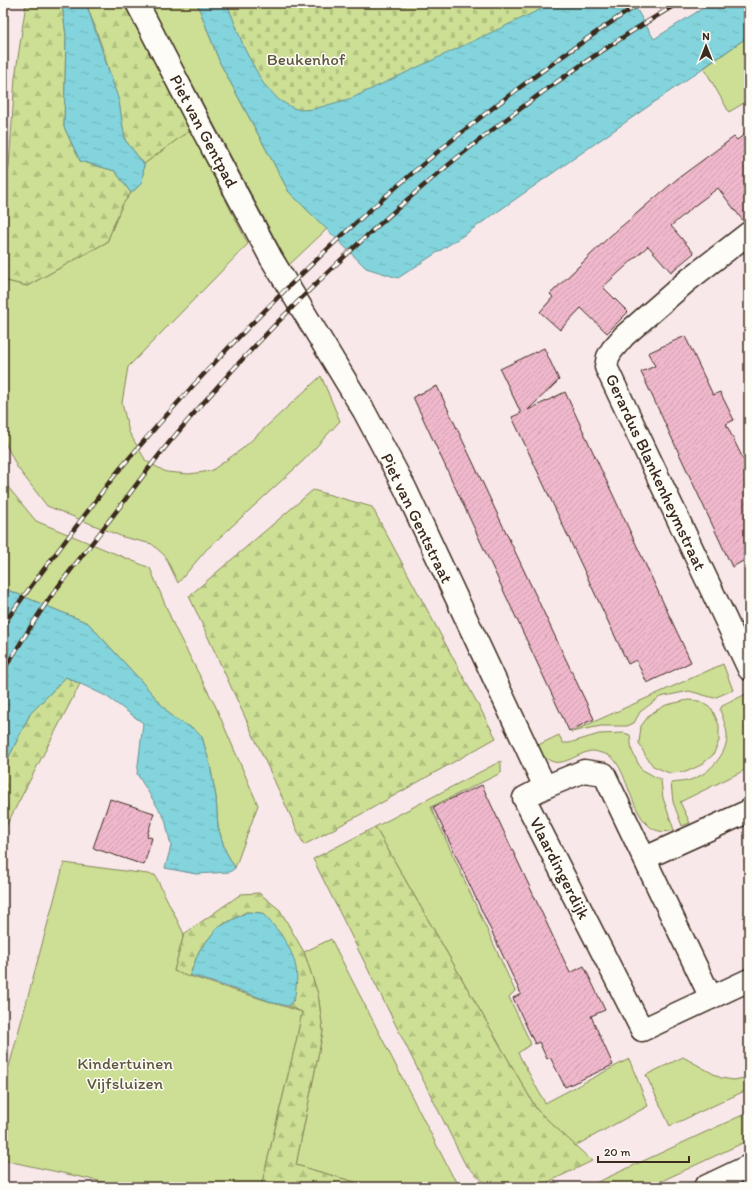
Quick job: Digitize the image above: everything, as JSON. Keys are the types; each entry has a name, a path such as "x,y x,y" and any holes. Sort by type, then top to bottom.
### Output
{"street":[{"name":"Piet van Gentpad","path":"137,3 271,258"},
{"name":"Gerardus Blankenheymstraat","path":"749,233 687,281 624,336 612,350 608,357 606,367 749,669"},
{"name":"Piet van Gentstraat","path":"271,258 364,411 405,488 545,787"},
{"name":"Vlaardingerdijk","path":"711,998 604,774 584,771 545,787 524,798 642,1030 711,998 749,980"},
{"path":"645,858 749,811"},
{"path":"705,1187 749,1166"}],"green space":[{"path":"26,3 62,3 66,36 64,127 80,161 115,171 131,193 122,205 107,242 27,286 3,280 3,189 9,166 15,78"},
{"path":"86,3 123,3 149,48 190,130 144,164 125,140 119,104 101,44"},
{"path":"149,3 197,3 220,63 289,192 327,229 289,265"},
{"name":"Beukenhof","path":"222,3 592,3 277,131"},
{"path":"749,36 749,100 729,112 704,68"},
{"path":"190,130 248,244 128,367 122,403 129,432 146,461 166,472 189,474 211,471 242,449 321,376 340,421 303,461 206,550 178,583 165,556 152,544 123,537 47,506 17,467 3,438 3,280 27,286 107,242 122,205 131,193 142,183 144,164"},
{"path":"3,481 36,521 150,568 175,628 215,705 258,805 235,868 225,850 218,827 216,797 210,765 202,737 194,729 173,718 88,623 3,588"},
{"path":"313,490 372,507 496,738 304,845 189,596"},
{"path":"723,664 733,690 714,698 689,691 660,697 640,712 634,723 627,726 601,726 571,732"},
{"path":"66,677 80,684 3,832 3,769 30,714"},
{"path":"746,694 749,700 749,768 680,802 690,823 682,826 673,802 671,783 693,779 705,773 715,764 723,752 727,740 726,728 720,710 722,706"},
{"path":"688,700 699,701 712,709 719,725 719,741 713,755 701,765 686,772 669,773 653,766 645,755 639,743 641,726 650,714 666,705"},
{"path":"624,733 630,735 632,751 641,769 661,780 663,798 674,830 661,831 651,828 643,820 622,772 615,760 610,756 592,751 566,761 556,762 546,758 536,746 559,735 563,743 569,743 599,734"},
{"path":"501,761 501,773 431,807 515,991 509,997 531,1044 518,1053 545,1103 629,1059 648,1106 575,1146 537,1110 375,827"},
{"path":"375,827 537,1110 592,1161 538,1187 489,1187 465,1164 313,859"},
{"name":"Kindertuinen Vijfsluizen","path":"64,863 155,875 184,934 174,971 302,1012 261,1187 126,1187 3,1160 3,1089"},
{"path":"259,893 280,910 304,952 318,994 323,1031 296,1165 372,1187 261,1187 302,1012 288,1006 295,999 262,913 246,912 217,928 199,951 189,977 174,971 184,934 241,894"},
{"path":"331,939 453,1177 463,1187 372,1187 296,1165 323,1031 318,994 304,952"},
{"path":"683,1057 721,1078 734,1080 749,1077 749,1089 670,1126 646,1075"},
{"path":"749,1112 749,1140 649,1187 587,1187"}],"water":[{"path":"62,3 86,3 119,101 125,140 144,164 142,183 131,193 115,171 80,161 64,127 66,36"},
{"path":"197,3 227,3 245,50 263,83 279,100 293,108 301,110 314,109 352,98 554,3 633,3 654,39 711,3 749,3 749,36 467,233 398,278 366,268 289,192 220,63"},
{"path":"3,588 88,623 173,718 194,729 202,737 210,765 216,797 218,827 225,850 235,868 230,872 196,874 165,868 171,846 165,819 137,774 143,723 106,696 66,677 30,714 3,769"},
{"path":"247,912 262,913 283,938 293,956 297,976 296,987 294,998 288,1006 274,1003 190,975 199,951 217,928"}],"building":[{"path":"749,131 749,221 744,222 718,188 694,206 671,226 694,253 671,272 648,246 603,287 628,312 607,333 581,308 560,330 540,312 553,297 550,294 609,237 677,179 734,137 737,140"},
{"path":"685,336 713,395 720,392 734,420 726,424 749,471 749,558 732,567 641,372 655,366 648,353"},
{"path":"544,348 559,380 528,410 565,392 691,662 647,683 636,660 628,664 512,417 521,413 500,369"},
{"path":"437,386 594,719 569,731 413,397"},
{"path":"482,785 570,973 584,966 605,1010 591,1016 613,1065 565,1087 550,1057 547,1059 539,1042 535,1044 513,998 521,994 433,807"},
{"path":"110,799 154,813 147,836 152,838 144,865 93,848"}],"railway":[{"path":"3,625 119,470 216,361 312,264 412,173 465,130 564,55 641,3"},
{"path":"3,671 35,619 54,592 156,459 227,376 285,315 345,256 472,146 539,95 608,47 678,3"}]}
